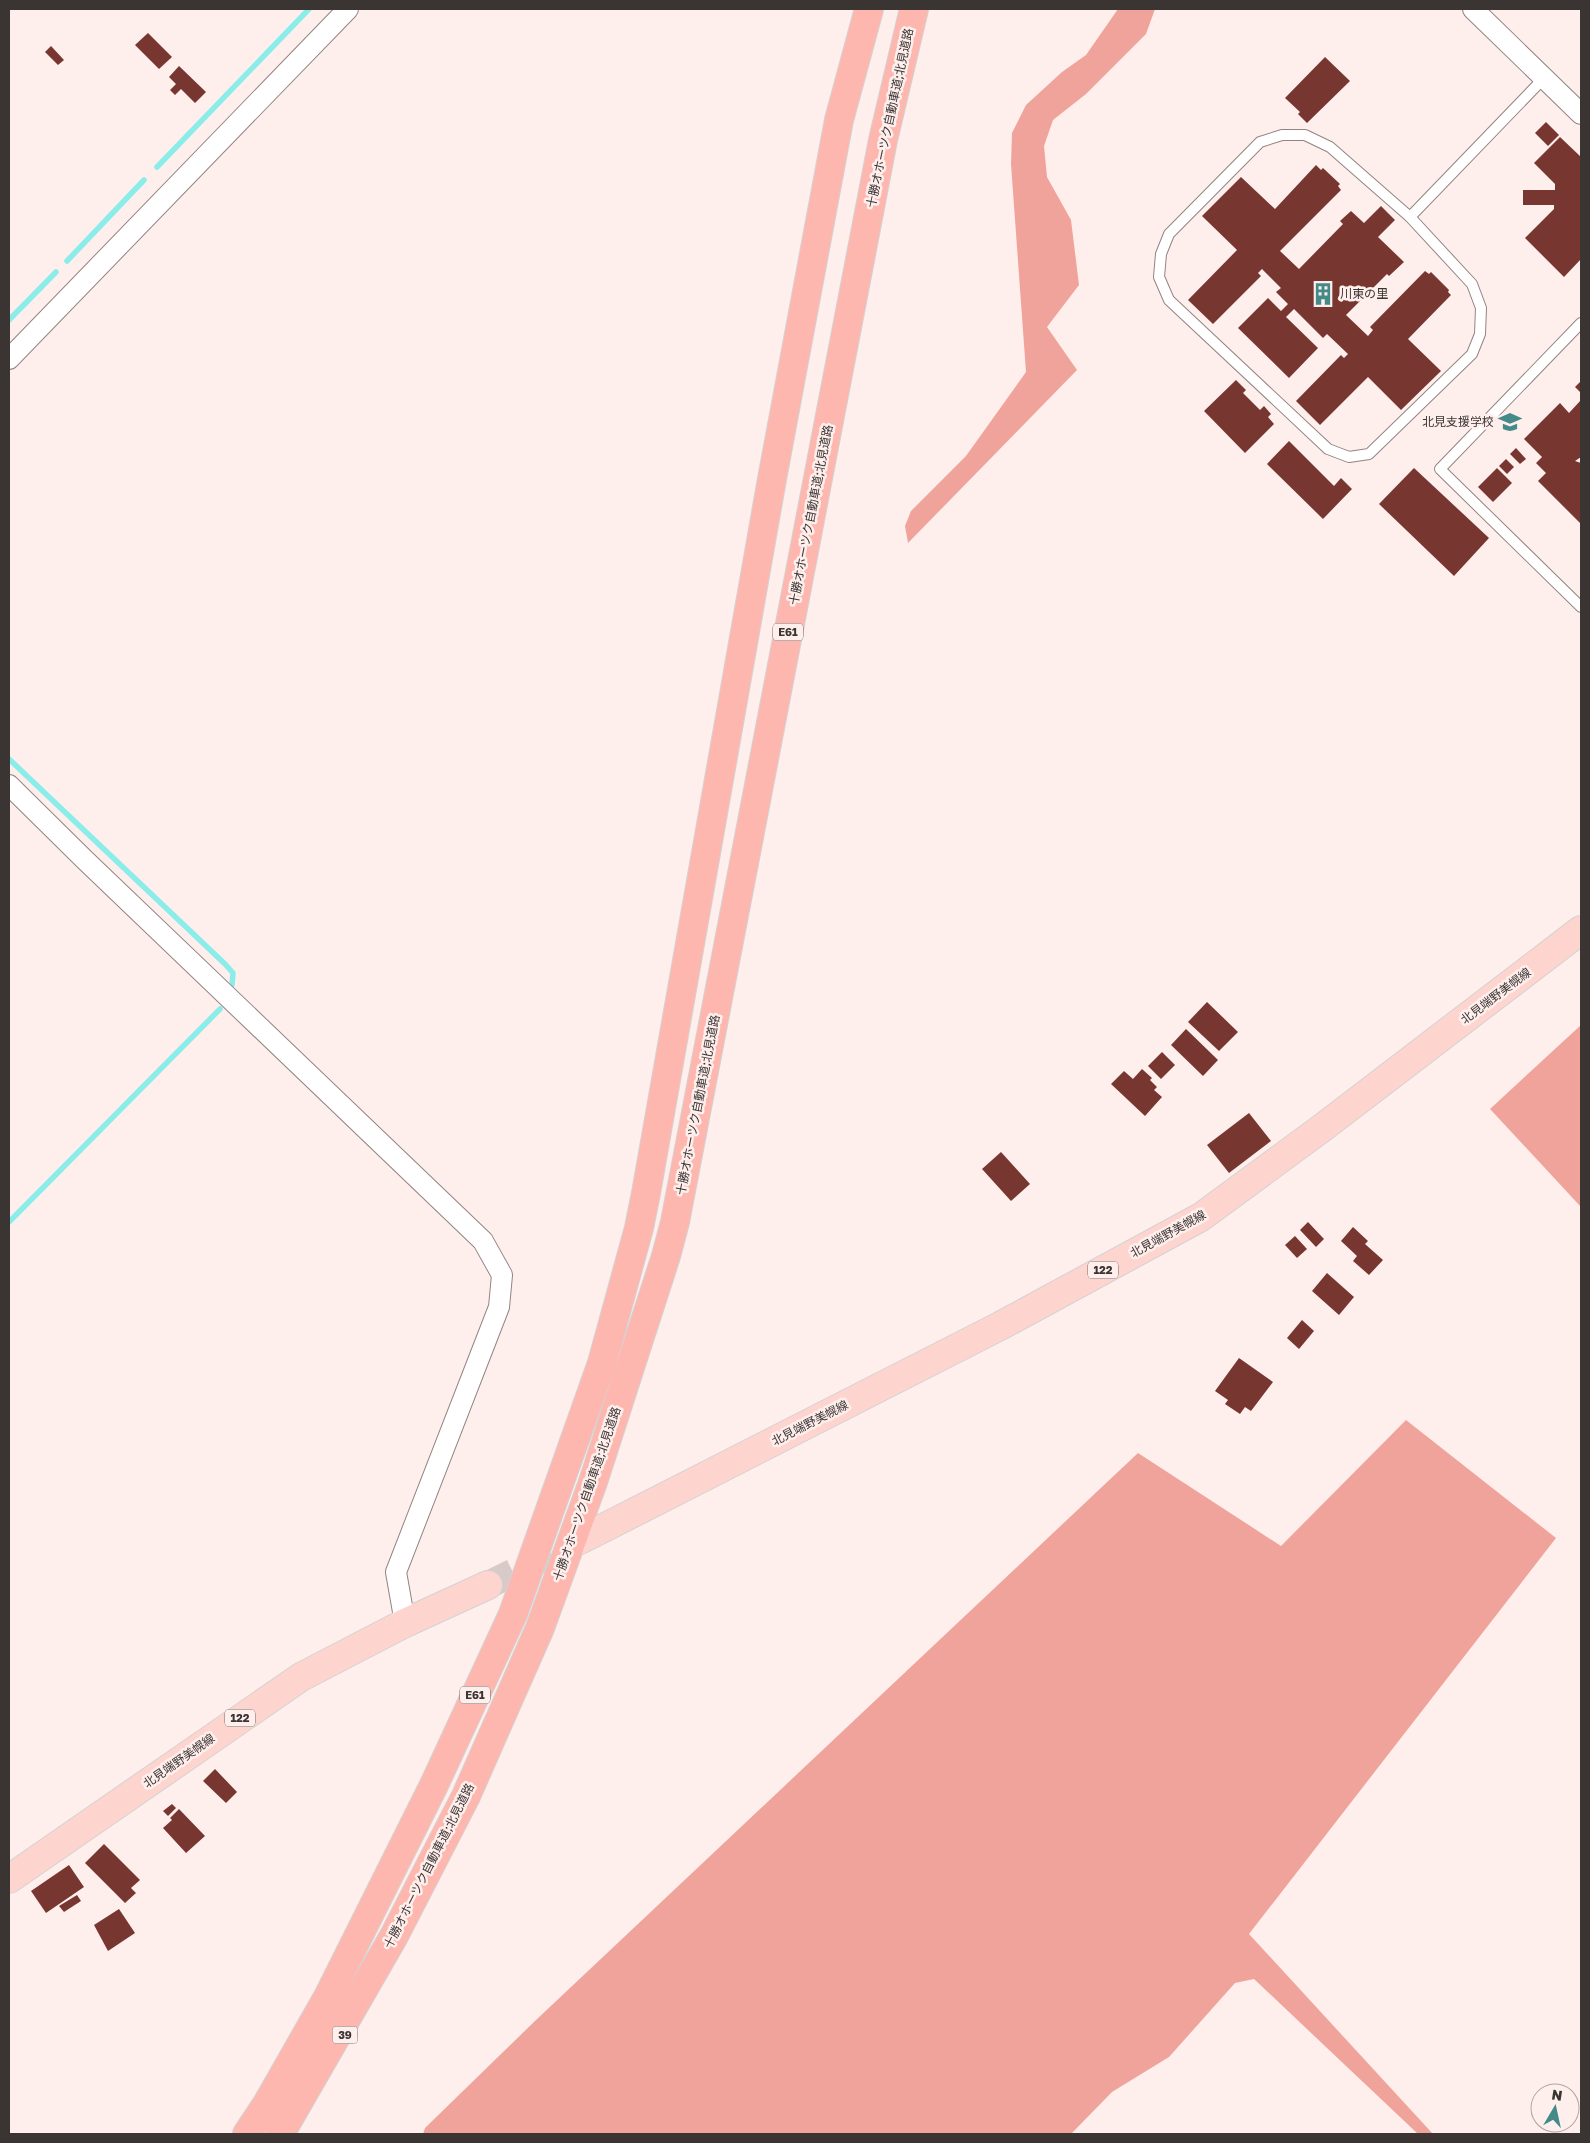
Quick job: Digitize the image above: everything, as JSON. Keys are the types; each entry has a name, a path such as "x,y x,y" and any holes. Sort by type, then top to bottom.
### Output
{"highway":[{"name":"E61","path":"247,2134 267,2104 328,1997 434,1785 509,1623 602,1363 639,1228 646,1193 773,469 839,120 869,9"},
{"name":"十勝オホーツク自動車道;北見道路","path":"280,2134 394,1936 466,1796 540,1628 596,1473 675,1222 879,160 914,9"},
{"name":"39","path":"296,2134 394,1936"},
{"path":"241,2134 267,2104"}],"main road":[{"name":"北見端野美幌線","path":"580,1540 1000,1326 1201,1217 1322,1128 1581,930"},
{"name":"北見端野美幌線","path":"9,1879 301,1676 405,1623 488,1584"}],"street":[{"path":"9,359 348,9"},
{"path":"1473,9 1581,114"},
{"path":"9,785 482,1241 502,1275 499,1307 396,1572 405,1623"}],"lane":[{"path":"1410,217 1544,78"},
{"path":"1282,135 1305,135 1330,147 1410,217 1472,284 1480,308 1480,334 1472,354 1369,454 1349,457 1328,449 1169,300 1159,277 1161,254 1169,234 1260,142 1282,135"},
{"path":"1581,323 1440,469 1581,607"}],"shaded area":[{"path":"1118,9 1155,9 1146,34 1086,94 1053,120 1044,146 1047,177 1071,220 1079,285 1047,327 1077,370 908,543 905,526 911,511 966,456 1026,372 1011,164 1012,133 1026,105 1062,72 1086,55"},
{"path":"1581,1025 1581,1207 1490,1109"},
{"path":"1406,1420 1556,1538 1249,1934 1433,2134 1418,2134 1254,1979 1235,1983 1169,2057 1112,2092 1071,2134 423,2134 425,2128 536,2020 1138,1453 1281,1546"}],"building":[{"path":"148,33 172,57 159,69 135,45"},
{"path":"51,46 64,60 58,65 45,52"},
{"path":"1325,57 1350,81 1307,123 1298,114 1300,112 1285,98"},
{"path":"179,66 206,92 195,103 181,89 175,95 170,90 176,84 169,77"},
{"path":"1546,122 1559,135 1548,146 1535,133"},
{"path":"1560,137 1581,157 1581,259 1564,277 1525,238 1554,209 1554,205 1523,205 1523,190 1555,190 1555,184 1534,163"},
{"name":"川東の里","path":"1316,165 1321,170 1323,168 1340,184 1338,186 1341,190 1280,251 1299,269 1343,224 1340,221 1351,211 1364,223 1381,206 1395,220 1378,237 1404,262 1389,276 1387,274 1346,315 1368,336 1373,330 1370,327 1425,271 1429,274 1431,272 1449,290 1448,292 1451,295 1408,339 1441,371 1401,410 1368,377 1320,425 1296,401 1341,355 1344,358 1348,354 1327,334 1323,338 1294,309 1286,317 1318,348 1289,378 1238,328 1268,298 1281,311 1288,304 1276,292 1281,288 1262,269 1258,273 1261,276 1213,324 1188,300 1237,250 1202,216 1241,177 1275,209"},
{"path":"1236,380 1246,390 1243,393 1260,410 1264,406 1271,414 1268,417 1274,424 1245,453 1204,411"},
{"path":"1581,381 1581,393 1575,387"},
{"path":"1581,400 1581,457 1575,461 1581,463 1581,524 1538,481 1546,473 1536,463 1542,457 1524,439 1560,403 1569,413"},
{"path":"1289,441 1334,486 1341,478 1352,489 1323,519 1267,464"},
{"path":"1516,448 1526,459 1520,464 1510,454"},
{"path":"1506,459 1514,467 1507,474 1499,466"},
{"path":"1414,468 1489,538 1454,576 1379,504"},
{"path":"1497,468 1512,483 1493,502 1478,487"},
{"path":"1207,1002 1238,1032 1219,1051 1188,1022"},
{"path":"1186,1029 1218,1060 1203,1076 1171,1045"},
{"path":"1162,1052 1175,1065 1161,1079 1148,1066"},
{"path":"1142,1069 1152,1078 1150,1080 1157,1087 1154,1090 1162,1097 1145,1116 1111,1084 1124,1071 1133,1079"},
{"path":"1249,1113 1271,1141 1229,1173 1207,1145"},
{"path":"1001,1152 1030,1184 1011,1201 982,1169"},
{"path":"1308,1222 1324,1239 1316,1247 1300,1230"},
{"path":"1353,1227 1368,1241 1365,1244 1383,1260 1369,1275 1353,1261 1357,1256 1341,1241"},
{"path":"1295,1236 1307,1249 1297,1258 1285,1245"},
{"path":"1327,1273 1354,1297 1339,1315 1312,1291"},
{"path":"1302,1320 1314,1331 1299,1349 1287,1338"},
{"path":"1239,1358 1273,1382 1251,1411 1245,1407 1240,1414 1225,1404 1228,1400 1215,1391"},
{"path":"215,1769 237,1792 226,1803 203,1781"},
{"path":"172,1804 176,1808 168,1816 163,1811"},
{"path":"179,1809 205,1836 186,1853 163,1828 172,1820 170,1818"},
{"path":"104,1844 140,1880 131,1888 136,1893 125,1903 85,1863"},
{"path":"69,1865 84,1887 46,1913 31,1891"},
{"path":"77,1895 81,1901 64,1912 59,1906"},
{"path":"119,1909 135,1933 108,1951 94,1925"}],"waterway":[{"path":"157,167 309,9"},
{"path":"67,261 144,180"},
{"path":"9,320 56,272"},
{"path":"9,759 225,964 233,973 232,985"},
{"path":"9,1222 220,1009"}],"tunnel":[{"path":"488,1585 580,1540"}],"place":[{"name":"川東の里","path":"1323,294"},
{"name":"北見支援学校","path":"1510,422"}]}
